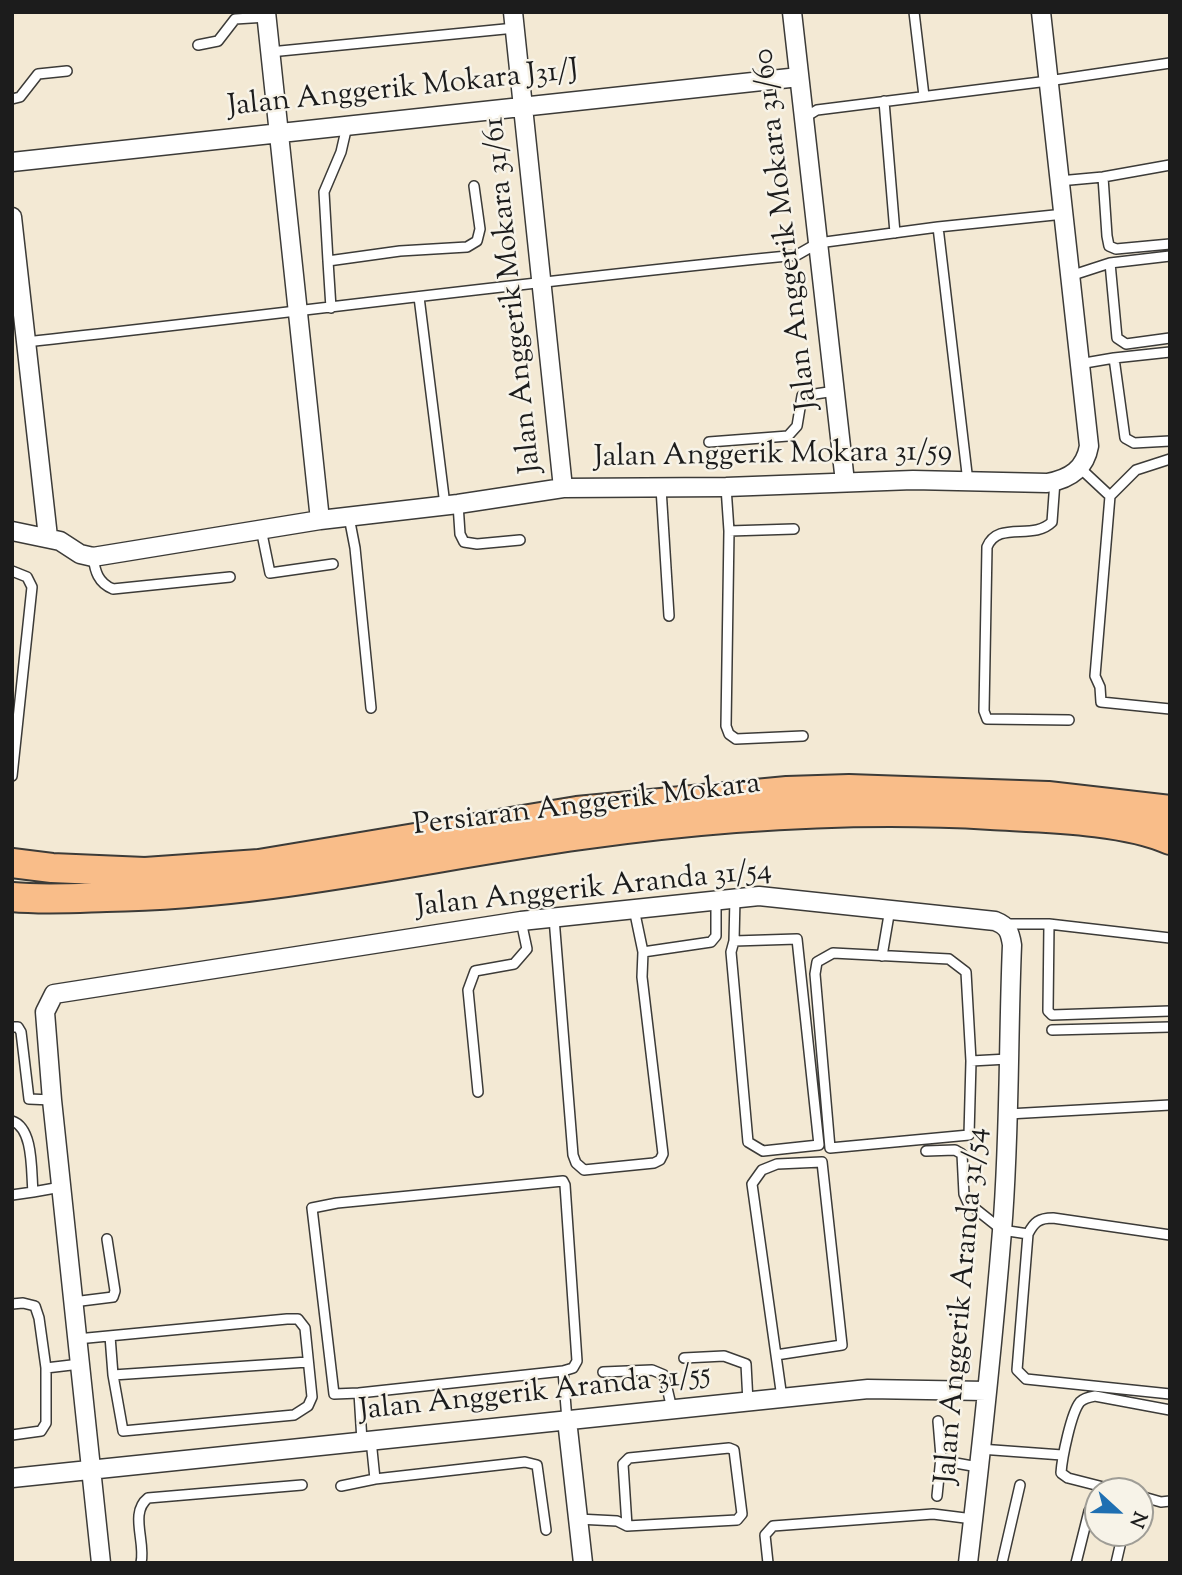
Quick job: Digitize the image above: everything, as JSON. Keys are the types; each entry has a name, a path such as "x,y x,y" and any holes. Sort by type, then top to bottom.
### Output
{"main road":[{"name":"Persiaran Anggerik Mokara","path":"12,863 52,868 145,872 247,865 576,811 787,791 849,789 1048,796 1170,810"},
{"name":"Persiaran Anggerik Mokara","path":"12,897 127,897 261,887 581,835 732,818 819,813 974,814 1065,820 1136,830 1170,840"}],"street":[{"name":"Jalan Anggerik Mokara 31/60","path":"792,12 845,482"},
{"path":"1041,12 1089,446 1083,467 1080,468"},
{"path":"266,15 320,520"},
{"name":"Jalan Anggerik Mokara 31/61","path":"514,20 563,488"},
{"name":"Jalan Anggerik Mokara J31/J","path":"12,162 799,77"},
{"path":"12,218 15,266 48,537"},
{"name":"Jalan Anggerik Mokara 31/59","path":"93,557 320,520 452,505 563,488 661,488 913,480 1055,481 1063,480 1080,468"},
{"path":"12,531 48,537 71,546 80,554 93,557"},
{"name":"Jalan Anggerik Aranda 31/54","path":"52,1100 45,1012 54,994 521,921 760,896 995,920 1004,924 1010,931 1013,945 1002,1230 968,1563"},
{"path":"52,1100 101,1563"},
{"name":"Jalan Anggerik Aranda 31/55","path":"12,1478 868,1389 986,1391"},
{"path":"567,1420 583,1563"}],"lane":[{"path":"914,12 924,96"},
{"path":"198,46 218,41 235,19 266,15"},
{"path":"270,52 514,20"},
{"path":"804,118 817,110 1170,63"},
{"path":"12,99 20,97 38,74 67,71"},
{"path":"884,101 894,233"},
{"path":"331,308 324,192 341,152 347,126"},
{"path":"1059,181 1170,166"},
{"path":"1103,177 1109,246 1116,249 1170,244"},
{"path":"328,261 400,251 467,247 477,241 480,229 474,186"},
{"path":"26,342 797,255 818,243 1064,214"},
{"path":"938,227 968,482"},
{"path":"1070,276 1110,263 1170,256"},
{"path":"1110,263 1116,338 1126,344 1170,338"},
{"path":"419,297 452,505 460,534 464,542 471,544 520,540"},
{"path":"1079,364 1170,352"},
{"path":"1114,358 1125,438 1134,443 1170,441"},
{"path":"709,442 788,436 797,426 802,396 835,391"},
{"path":"1170,459 1136,470 1110,496 1094,676 1100,687 1101,702 1170,709"},
{"path":"1080,468 1110,496"},
{"path":"1055,481 1052,522 1045,529 998,533 991,537 987,547 984,711 987,719 1069,720"},
{"path":"726,486 729,531 726,726 729,734 736,738 803,736"},
{"path":"661,488 669,616"},
{"path":"349,517 355,548 371,708"},
{"path":"261,529 270,573 333,564"},
{"path":"729,531 794,530"},
{"path":"93,557 95,572 104,585 113,589 230,577"},
{"path":"12,571 27,578 32,587 12,776"},
{"path":"734,941 797,939 819,1145 764,1151 748,1142 731,952 734,941 735,898"},
{"path":"643,952 711,942 716,936 716,901"},
{"path":"554,918 573,1155 576,1163 584,1170 654,1163 660,1160 663,1154 642,976 643,952 634,909"},
{"path":"882,956 890,909"},
{"path":"478,1092 468,990 475,971 514,964 527,949 521,921"},
{"path":"1004,924 1049,924 1170,938"},
{"path":"1049,924 1048,1011 1052,1015 1170,1011"},
{"path":"834,953 949,959 967,972 971,1061 969,1135 830,1148 815,974 817,961 834,953"},
{"path":"12,1027 18,1027 21,1032 29,1099 52,1100"},
{"path":"1052,1030 1170,1027"},
{"path":"971,1061 1008,1059"},
{"path":"1008,1114 1170,1105"},
{"path":"12,1121 20,1124 27,1133 33,1192"},
{"path":"926,1151 955,1150 962,1154 964,1194 968,1203 1002,1230 1028,1234"},
{"path":"776,1355 842,1345 822,1162 777,1164 762,1170 752,1184 782,1398"},
{"path":"563,1181 577,1361 573,1368 359,1393 334,1394 312,1208 337,1203 563,1181"},
{"path":"12,1195 61,1187"},
{"path":"1170,1235 1053,1218 1042,1218 1034,1223 1028,1234 1017,1370 1026,1379 1170,1394"},
{"path":"73,1302 113,1297 115,1291 107,1239"},
{"path":"12,1304 35,1306 46,1368 46,1423 41,1431 12,1435"},
{"path":"77,1339 110,1336 298,1319 305,1328 312,1397 308,1406 294,1415 123,1431 110,1336"},
{"path":"684,1358 724,1356 746,1364 748,1402"},
{"path":"114,1375 308,1362"},
{"path":"46,1368 79,1364"},
{"path":"603,1372 652,1370 664,1375 672,1409"},
{"path":"563,1371 567,1420"},
{"path":"359,1393 375,1479"},
{"path":"1084,1482 1061,1473 1062,1455 1078,1404 1095,1396 1170,1410"},
{"path":"937,1496 941,1457 938,1421"},
{"path":"578,1519 617,1521 627,1526 737,1520 742,1514 734,1450 729,1448 629,1458 623,1464 627,1526"},
{"path":"980,1448 1062,1455"},
{"path":"941,1457 950,1462 978,1467"},
{"path":"341,1486 375,1479 525,1462 537,1465 546,1530"},
{"path":"141,1563 143,1555 138,1514 141,1504 148,1498 302,1485"},
{"path":"1002,1563 1020,1485"},
{"path":"768,1563 765,1535 773,1526 933,1514 973,1519"},
{"path":"1076,1563 1084,1531"}]}
